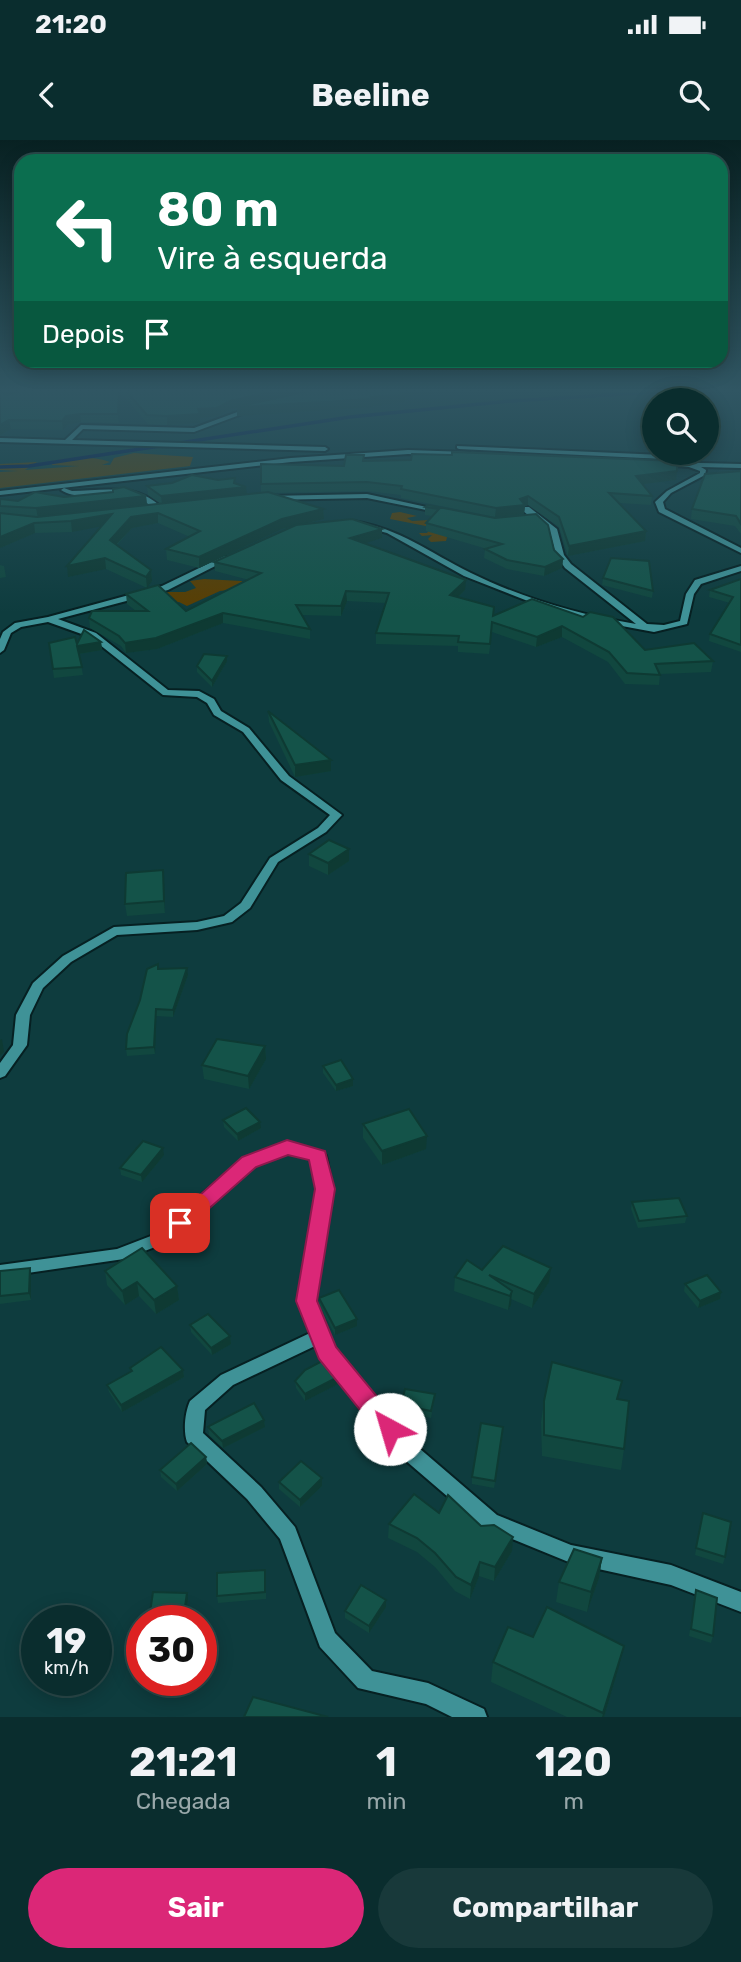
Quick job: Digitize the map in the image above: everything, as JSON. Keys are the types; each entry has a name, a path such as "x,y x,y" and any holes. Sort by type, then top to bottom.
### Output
{"street":[{"path":"0,493 250,465"},
{"path":"694,465 703,470 703,474 669,492 659,502 662,509 741,551"},
{"path":"712,465 741,466"},
{"path":"57,486 71,493 140,494 152,499 159,509"},
{"path":"260,498 367,496 450,512"},
{"path":"145,510 169,508"},
{"path":"526,509 554,531 560,555 568,566 644,625 654,629"},
{"path":"526,520 537,518"},
{"path":"342,522 371,525 405,536 483,582 525,597 624,625 654,629 670,628 684,622 690,594 698,582 741,568"},
{"path":"0,650 7,632 18,625 165,588 235,555"},
{"path":"0,1073 20,1045 23,1015 38,986 68,959 114,930 197,926 229,919 246,905 274,860 322,830 337,815 285,778 246,730 217,713 211,701 199,694 166,692 93,635 49,619"},
{"path":"0,1271 118,1255 162,1238 249,1162 287,1147 318,1156 325,1189 307,1301 327,1353 405,1448 490,1521 571,1554 671,1575 741,1602"},
{"path":"320,1335 227,1380 196,1407 194,1436 254,1493 288,1534 327,1640 366,1680 428,1694 476,1717"}],"shaded area":[{"path":"0,465 33,465 25,470 79,466 52,465 190,465 0,488 0,472 18,471 0,470"},
{"path":"392,513 417,516 407,518 412,521 429,520 448,534 446,541 431,542 428,539 432,535 422,536 419,533 427,533 431,527 390,519"},
{"path":"190,581 242,581 246,588 220,591 187,606 179,602 172,604 159,592 185,592 196,588"}],"building":[{"path":"261,465 677,465 677,471 636,476 652,496 609,493 646,531 569,546 559,517 528,496 520,499 525,505 496,508 401,489 402,486 367,482 261,484"},
{"path":"741,471 741,524 736,516 692,509 705,474"},
{"path":"192,475 218,480 235,478 234,483 246,487 161,496 147,486 172,483"},
{"path":"124,487 146,496 36,508 0,506 1,499 18,501 35,492 64,497 113,492 113,489"},
{"path":"268,492 323,509 282,519 199,557 166,549 200,531 158,513 131,517 110,540 151,570 146,577 105,558 67,566 112,514 71,521 34,523 0,537 0,513 37,517"},
{"path":"428,505 495,518 536,514 548,525 554,550 563,559 545,567 507,560 485,549 502,544 426,523 439,509 425,507"},
{"path":"352,519 382,529 350,538 466,580 450,595 494,607 493,616 532,599 583,617 590,612 613,617 645,650 694,643 713,661 655,664 660,675 627,673 609,652 562,626 537,637 492,622 490,644 458,642 459,636 376,633 389,593 346,591 341,606 296,605 310,629 223,613 156,638 125,643 119,636 89,618 92,611 148,611 126,594 158,585 186,611 261,573 214,562 296,525"},
{"path":"611,558 649,561 653,591 603,578"},
{"path":"741,579 741,645 710,634 733,597 710,590"},
{"path":"84,630 101,642 77,646 82,667 53,669 49,643 75,637 77,644"},
{"path":"204,654 227,656 212,681 197,666"},
{"path":"268,711 331,760 295,765"},
{"path":"329,840 349,849 328,863 309,854"},
{"path":"163,870 164,901 125,904 126,873"},
{"path":"158,964 158,969 187,968 173,1010 156,1009 154,1047 126,1049 127,1034 140,1000 147,969"},
{"path":"217,1039 265,1046 248,1076 202,1065"},
{"path":"341,1060 353,1079 336,1085 323,1066"},
{"path":"246,1108 260,1122 237,1134 223,1120"},
{"path":"409,1109 427,1136 382,1151 363,1124"},
{"path":"143,1141 163,1148 141,1175 120,1168"},
{"path":"679,1198 687,1216 639,1221 632,1202"},
{"path":"503,1246 551,1268 534,1294 489,1275 512,1291 510,1296 455,1277 467,1260 482,1270"},
{"path":"142,1248 177,1286 154,1300 137,1282 122,1291 105,1271"},
{"path":"30,1268 29,1293 0,1296 0,1271"},
{"path":"707,1275 721,1292 700,1301 685,1284"},
{"path":"339,1290 357,1319 335,1328 319,1298"},
{"path":"208,1314 230,1336 211,1348 190,1325"},
{"path":"161,1347 183,1370 121,1405 107,1385 132,1371 130,1368"},
{"path":"324,1360 338,1377 305,1394 295,1381 305,1370"},
{"path":"552,1362 622,1381 617,1399 629,1401 624,1449 544,1435 544,1401"},
{"path":"405,1389 435,1394 431,1411 401,1405"},
{"path":"254,1403 264,1420 222,1441 208,1427 211,1425"},
{"path":"481,1423 503,1427 495,1481 472,1477"},
{"path":"191,1443 206,1457 176,1484 160,1470"},
{"path":"301,1461 322,1478 300,1500 279,1482"},
{"path":"414,1494 439,1513 448,1495 481,1526 494,1525 513,1537 495,1567 480,1562 471,1585 456,1577 435,1553 417,1538 389,1524"},
{"path":"703,1513 731,1522 725,1557 696,1548"},
{"path":"574,1549 602,1558 591,1592 559,1582"},
{"path":"265,1570 265,1592 217,1596 217,1573"},
{"path":"361,1585 386,1600 369,1626 345,1611"},
{"path":"696,1590 717,1598 713,1636 691,1629"},
{"path":"153,1592 187,1593 185,1605 151,1605"},
{"path":"547,1607 624,1646 603,1713 493,1662 508,1627 533,1637"},
{"path":"253,1697 328,1717 244,1717"}],"waterway":[{"path":"0,467 38,465"}],"route":[{"path":"180,1223 249,1162 287,1147 318,1156 325,1189 307,1301 327,1353 390,1429"}]}
